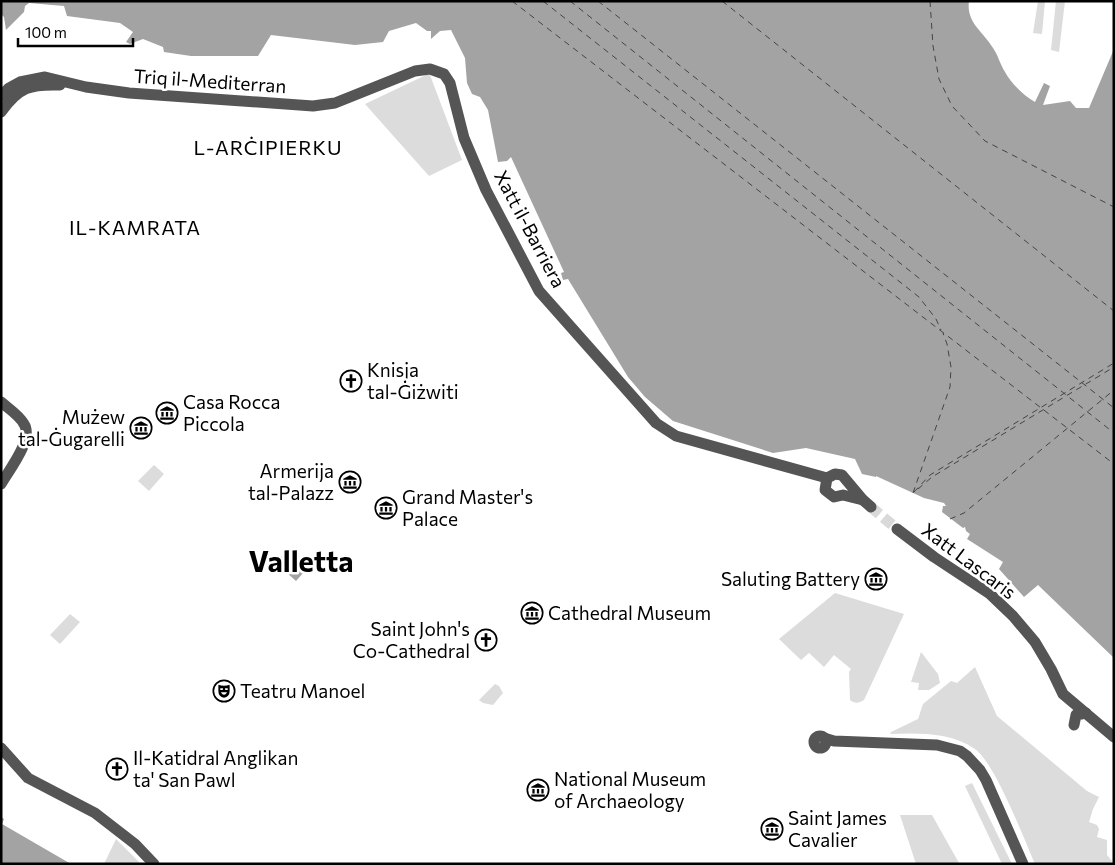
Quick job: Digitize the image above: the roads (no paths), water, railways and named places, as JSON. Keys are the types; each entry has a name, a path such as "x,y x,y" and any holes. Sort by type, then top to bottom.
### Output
{"street":[{"name":"Xatt il-Barriera","path":"336,104 415,71 430,69 444,74 450,82 464,138 489,196 539,291 656,423 676,436 827,478"},
{"name":"Triq il-Mediterran","path":"1,96 9,88 20,82 45,77 82,86 129,93 313,106 336,104"},
{"name":"Triq il-Mediterran","path":"1,112 15,94 31,86 82,86"},
{"path":"1,402 25,424 26,436 25,442 1,484"},
{"path":"1,410 13,420 26,436"},
{"path":"836,474 842,475 867,503 843,495 834,497 825,490 827,478 836,474"},
{"path":"843,495 847,491 848,482"},
{"name":"Xatt Lascaris","path":"897,529 934,557 990,594 1013,616 1034,642 1051,669 1063,694 1114,737"},
{"path":"1074,725 1076,715 1086,712"},
{"path":"828,741 938,745 960,751 968,756 986,780 1023,864"},
{"path":"1,748 28,778 95,814 135,844 154,864"}],"tunnel":[{"path":"871,507 897,529"}],"place":[{"name":"Knisja tal-Ġiżwiti","path":"351,381"},
{"name":"Casa Rocca Piccola","path":"167,413"},
{"name":"Mużew tal-Ġugarelli","path":"141,428"},
{"name":"Armerija tal-Palazz","path":"350,482"},
{"name":"Grand Master's Palace","path":"386,508"},
{"name":"Saluting Battery","path":"876,579"},
{"name":"Cathedral Museum","path":"532,613"},
{"name":"Saint John's Co-Cathedral","path":"486,640"},
{"name":"Teatru Manoel","path":"224,691"},
{"name":"Il-Katidral Anglikan ta' San Pawl","path":"117,769"},
{"name":"National Museum of Archaeology","path":"538,790"},
{"name":"Saint James Cavalier","path":"772,829"}],"district":[{"name":"L-ARĊIPIERKU","path":"268,148"},
{"name":"IL-KAMRATA","path":"135,228"},
{"name":"Valletta","path":"301,562"}]}
